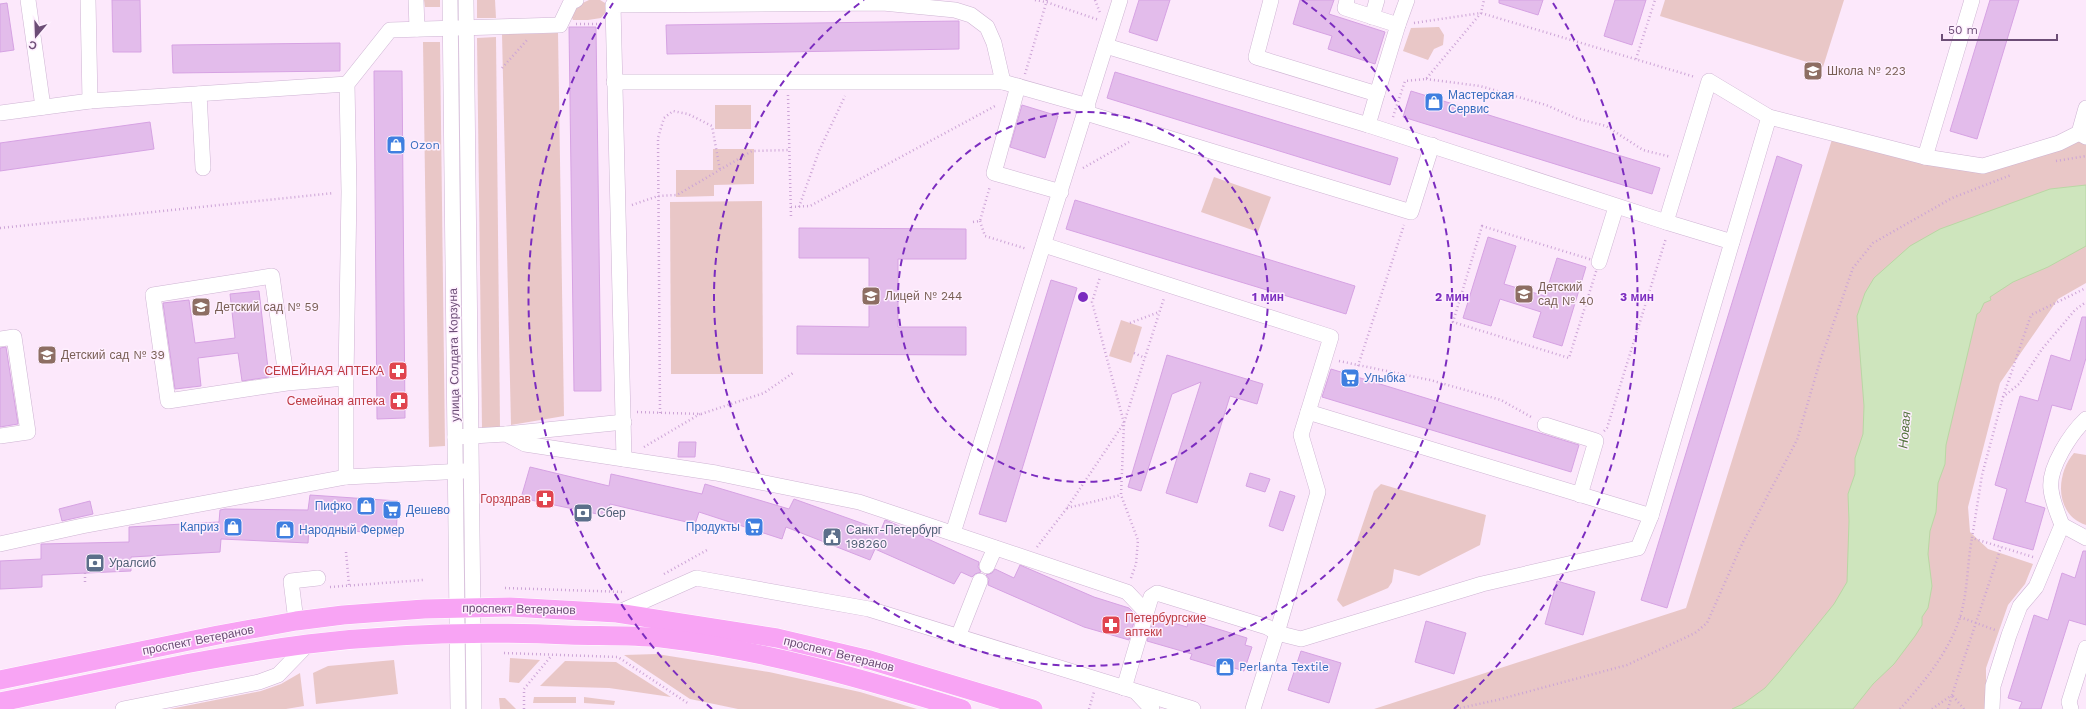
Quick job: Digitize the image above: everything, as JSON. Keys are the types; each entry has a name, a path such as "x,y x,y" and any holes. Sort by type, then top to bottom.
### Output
{"main road":[{"name":"проспект Ветеранов","path":"0,680 218,635 296,621 424,608 510,607 618,612 785,640 870,660 1033,709"},
{"name":"проспект Ветеранов","path":"0,702 223,658 308,644 424,633 465,633 660,638 773,658 865,679 962,709"}],"street":[{"path":"28,0 43,107"},
{"path":"88,0 90,101"},
{"path":"416,0 417,29"},
{"name":"улица Солдата Корзуна","path":"450,0 455,471 465,608"},
{"name":"улица Солдата Корзуна","path":"458,709 465,633 471,471 466,0"},
{"path":"953,533 1063,186 1120,0"},
{"path":"1272,0 1256,57 1377,94"},
{"path":"1348,0 1345,8 1398,26"},
{"path":"1372,17 1377,0"},
{"path":"1368,125 1407,0"},
{"path":"1925,157 1972,0"},
{"path":"346,477 349,192 347,84 390,30 560,25 573,1"},
{"path":"624,459 613,23 609,3 882,1 955,10 971,15 987,27 994,43 1003,82"},
{"path":"1106,46 1389,131 1616,207 1732,242"},
{"path":"1666,222 1709,81 1769,117 1925,157 1983,166 2083,135 2086,108"},
{"path":"614,82 1003,82 1087,109 1147,131 1411,212 1432,145"},
{"path":"0,113 90,101 347,84"},
{"path":"1018,86 994,173 1063,186"},
{"path":"199,94 203,168"},
{"path":"1130,689 1146,612 1151,597 1157,593 1266,627 1276,632 1302,640 1482,584 1638,548 1651,516 1769,117"},
{"path":"1599,262 1616,207"},
{"path":"1042,249 1168,285 1331,337 1301,435 1318,492 1253,709"},
{"path":"287,383 272,276 153,295 168,401 287,383 346,378"},
{"path":"0,339 14,337 28,432 0,436"},
{"path":"1308,412 1651,516"},
{"path":"455,437 506,434 623,417"},
{"path":"1546,425 1596,441 1580,495"},
{"path":"1992,709 1993,686 2020,606 2036,587 2062,525 2051,488 2055,466 2065,445 2083,425"},
{"path":"506,434 525,444 716,473 859,502 1127,592 1146,612"},
{"path":"0,544 82,526 346,477 471,471"},
{"path":"2062,525 2086,538"},
{"path":"987,566 995,548"},
{"path":"618,612 696,578 869,609 1193,709"},
{"path":"296,621 291,581 322,583"},
{"path":"958,637 980,581"},
{"name":"улица Солдата Корзуна","path":"465,633 474,709"},
{"path":"123,709 259,682 278,675 308,644"},
{"path":"2071,709 2069,702 2086,648"},
{"path":"1130,689 1152,709"}],"path":[{"path":"1035,0 1046,1 1102,21 1095,0"},
{"path":"1426,79 1481,13 1484,0"},
{"path":"1636,59 1655,0"},
{"path":"1018,86 1023,82 1046,1"},
{"path":"1398,26 1481,13 1709,81"},
{"path":"560,25 613,23"},
{"path":"502,68 540,25"},
{"path":"1389,131 1405,81 1426,79 1480,86 1546,105 1578,119 1606,126 1643,150 1686,160"},
{"path":"788,81 791,217"},
{"path":"799,207 819,151 852,81"},
{"path":"791,207 810,206 1002,102"},
{"path":"660,413 658,138 664,118 673,111 688,114 712,126 720,170"},
{"path":"1063,186 1147,131"},
{"path":"618,210 658,196 678,195 752,151 790,150"},
{"path":"2050,162 2086,156"},
{"path":"994,173 980,221 985,236 1042,249"},
{"path":"1456,709 1496,700 1627,665 1694,633 1708,623 1742,544 1797,440 1820,361 1853,268 1873,243 1913,219 1952,198 2016,173"},
{"path":"0,228 349,192"},
{"path":"1358,366 1403,228 1411,212"},
{"path":"973,222 980,221"},
{"path":"1596,441 1607,428 1668,231 1666,222"},
{"path":"1482,226 1599,262 1569,358 1453,322 1482,226"},
{"path":"1028,558 1067,508 1124,423 1092,302 1101,274"},
{"path":"1127,592 1136,564 1138,540 1121,495 1124,423 1168,285"},
{"path":"1900,709 1920,687 1945,650 1960,617 1982,475 2003,397 2031,315 2086,288"},
{"path":"2003,397 2019,384 2042,349 2075,310 2086,302"},
{"path":"1130,323 1160,311"},
{"path":"1134,353 1145,358"},
{"path":"1325,357 1358,366 1430,380 1501,400 1546,425"},
{"path":"624,459 701,414 764,393 793,373"},
{"path":"623,417 660,413 701,414"},
{"path":"1067,508 1121,495"},
{"path":"1972,538 2046,561"},
{"path":"1948,709 2001,547"},
{"path":"660,576 707,550"},
{"path":"346,552 349,586"},
{"path":"85,574 85,585"},
{"path":"322,583 349,586 423,580"},
{"path":"505,588 612,593 627,592"},
{"path":"1960,617 2009,635"},
{"path":"504,653 618,657 689,704"},
{"path":"524,709 524,689 552,655"},
{"path":"1932,709 1952,695"},
{"path":"1952,695 1964,709"}],"shaded area":[{"path":"424,0 440,0 440,7 425,7"},
{"path":"477,0 495,0 496,18 477,18"},
{"path":"589,0 600,0 605,3 606,12 601,18 573,20 570,14 572,8"},
{"path":"1665,0 1844,0 1823,67 1660,16"},
{"path":"1439,27 1444,35 1443,45 1434,49 1428,60 1403,51 1411,28"},
{"path":"558,33 564,416 511,425 502,34"},
{"path":"496,37 500,427 482,429 477,38"},
{"path":"423,42 440,42 445,446 429,447"},
{"path":"715,105 751,105 751,129 715,129"},
{"path":"1834,133 1950,160 1987,159 2077,140 2086,143 2086,283 2058,299 2000,383 1968,507 1970,532 1988,549 2033,564 2025,584 2008,605 1986,668 1986,709 1374,709 1686,608"},
{"path":"713,149 754,149 754,184 714,185 714,196 676,197 676,170 713,170"},
{"path":"1214,177 1271,197 1258,232 1201,212"},
{"path":"762,201 763,374 671,374 670,202"},
{"path":"1121,320 1142,327 1131,363 1109,356"},
{"path":"2074,453 2086,455 2086,525 2076,520 2068,513 2061,494 2061,483 2064,472"},
{"path":"1381,484 1486,515 1480,545 1419,576 1394,569 1392,582 1388,588 1343,607 1337,600 1374,491"},
{"path":"657,654 769,672 860,692 917,709 738,709 690,699 624,655"},
{"path":"510,658 540,660 519,683 509,682"},
{"path":"394,660 398,694 316,704 313,673 328,666"},
{"path":"565,661 616,662 671,697 609,688 540,686"},
{"path":"300,673 304,706 286,709 170,709 261,691 281,684"},
{"path":"534,697 576,697 576,703 533,703"},
{"path":"584,697 615,701 614,705 584,703"},
{"path":"499,698 505,698 516,709 500,709"}],"water":[{"name":"Новая","path":"2086,185 2086,246 2048,267 2013,282 1990,297 1991,300 1984,303 1980,312 1977,314 1946,445 1945,464 1938,483 1936,512 1930,531 1928,554 1932,586 1928,608 1922,617 1922,625 1915,636 1894,664 1873,684 1853,709 1732,709 1743,704 1765,688 1834,604 1847,582 1849,521 1848,494 1855,474 1855,458 1863,434 1864,406 1857,316 1865,293 1874,278 1910,246 1940,229 2050,189"}],"building":[{"path":"112,0 140,0 141,52 113,52"},
{"path":"1139,0 1170,0 1157,41 1129,32"},
{"path":"1300,0 1334,0 1329,14 1385,32 1375,64 1328,49 1332,36 1293,24"},
{"path":"1499,0 1543,0 1538,15 1499,3"},
{"path":"1615,0 1646,0 1632,45 1604,36"},
{"path":"1990,0 2019,0 1977,139 1950,131"},
{"path":"7,3 14,50 0,52 0,4"},
{"path":"959,21 959,49 667,54 666,25"},
{"path":"569,27 596,27 601,391 574,391"},
{"path":"340,43 340,71 173,73 172,45"},
{"path":"374,71 402,71 405,418 377,419"},
{"path":"1115,72 1398,158 1390,185 1107,98"},
{"path":"1411,91 1660,168 1652,194 1403,117"},
{"path":"1022,105 1058,116 1045,158 1010,147"},
{"path":"150,122 154,149 0,171 0,143"},
{"path":"1777,156 1802,165 1667,608 1641,600"},
{"path":"1075,200 1355,286 1346,314 1066,229"},
{"path":"799,228 966,229 966,259 898,259 898,327 966,327 966,355 797,354 797,326 869,327 869,258 799,258"},
{"path":"1488,237 1516,246 1504,284 1545,296 1557,258 1586,267 1562,346 1533,337 1541,312 1500,299 1491,326 1463,318"},
{"path":"1051,280 1077,288 1006,522 979,514"},
{"path":"259,291 269,377 242,381 238,353 198,358 201,386 175,389 163,303 189,300 195,343 235,338 230,294"},
{"path":"2082,317 2086,317 2086,358 2071,410 2052,405 2025,502 2045,508 2033,550 1993,539 2007,489 1995,485 2020,396 2038,401 2051,355 2070,361"},
{"path":"6,347 18,424 0,427 0,348"},
{"path":"1167,355 1263,384 1257,404 1230,396 1197,503 1166,493 1201,382 1172,394 1141,491 1128,487"},
{"path":"1331,369 1579,445 1571,472 1322,397"},
{"path":"679,442 696,442 695,457 678,457"},
{"path":"530,467 609,486 611,474 702,494 705,484 789,509 794,499 881,530 885,520 979,562 978,567 981,572 972,577 961,572 954,584 875,549 870,560 786,527 782,539 699,512 695,524 610,504 607,516 521,498"},
{"path":"1250,473 1270,479 1265,492 1246,486"},
{"path":"1280,491 1295,496 1283,531 1269,526"},
{"path":"310,495 398,501 396,535 309,527 308,543 221,539 220,552 131,557 131,571 42,575 42,587 0,589 0,561 41,559 41,544 129,542 129,527 219,522 220,510 225,509 308,510"},
{"path":"90,501 93,514 62,521 59,509"},
{"path":"2083,551 2086,551 2086,625 2069,620 2041,709 2019,709 2022,702 2008,698 2034,615 2048,620 2062,573 2075,578"},
{"path":"1020,565 1094,597 1129,608 1136,615 1129,640 1084,627 988,585 989,579 986,575 992,573 995,569 1014,578"},
{"path":"1557,581 1595,592 1583,635 1545,624"},
{"path":"1154,617 1187,627 1189,620 1247,638 1245,645 1252,647 1244,671 1234,668 1233,672 1190,659 1192,654 1147,641"},
{"path":"1426,621 1466,633 1454,674 1415,662"},
{"path":"1301,651 1341,663 1329,703 1288,690"}],"place":[{"name":"Школа № 223","path":"1813,71"},
{"name":"Мастерская Сервис","path":"1434,102"},
{"name":"Ozon","path":"396,145"},
{"name":"Детский сад № 40","path":"1524,294"},
{"name":"Лицей № 244","path":"871,296"},
{"name":"Детский сад № 59","path":"201,307"},
{"name":"Детский сад № 39","path":"47,355"},
{"name":"СЕМЕЙНАЯ АПТЕКА","path":"398,371"},
{"name":"Улыбка","path":"1350,378"},
{"name":"Семейная аптека","path":"399,401"},
{"name":"Горздрав","path":"545,499"},
{"name":"Пифко","path":"366,506"},
{"name":"Дешево","path":"392,510"},
{"name":"Сбер","path":"583,513"},
{"name":"Каприз","path":"233,527"},
{"name":"Продукты","path":"754,527"},
{"name":"Народный Фермер","path":"285,530"},
{"name":"Санкт-Петербург 198260","path":"832,537"},
{"name":"Уралсиб","path":"95,563"},
{"name":"Петербургские аптеки","path":"1111,625"},
{"name":"Perlanta Textile","path":"1225,667"}]}
